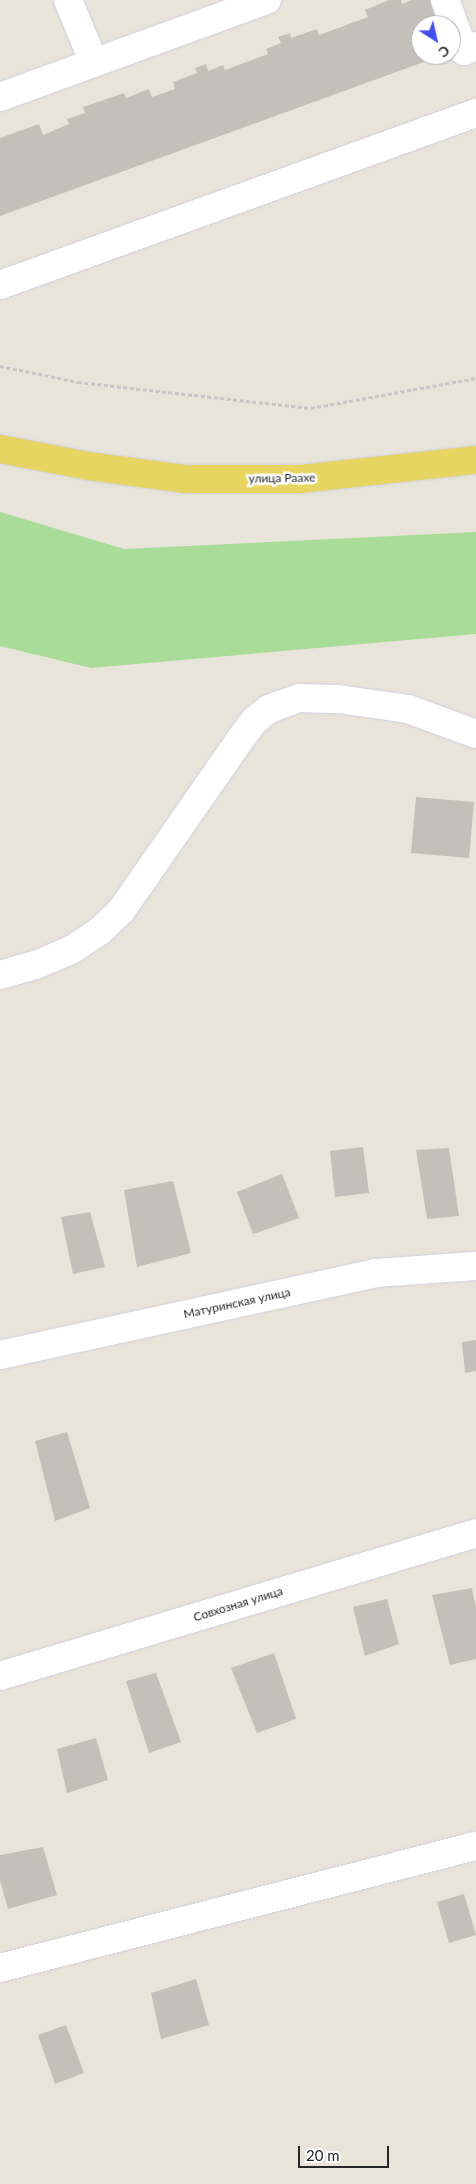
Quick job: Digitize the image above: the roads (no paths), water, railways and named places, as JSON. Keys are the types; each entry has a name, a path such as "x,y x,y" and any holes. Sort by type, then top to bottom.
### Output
{"main road":[{"name":"улица Раахе","path":"0,449 88,466 186,479 300,480 476,460"}],"street":[{"path":"68,0 94,63"},
{"path":"0,97 266,0"},
{"path":"445,0 464,51 476,46"},
{"path":"0,286 476,113"},
{"path":"0,975 36,965 73,949 100,931 121,910 244,734 269,709 300,698 338,699 408,710 476,734"},
{"name":"Матуринская улица","path":"0,1355 375,1273 476,1266"},
{"name":"Совхозная улица","path":"0,1676 476,1534"},
{"path":"0,1968 476,1846"}]}
